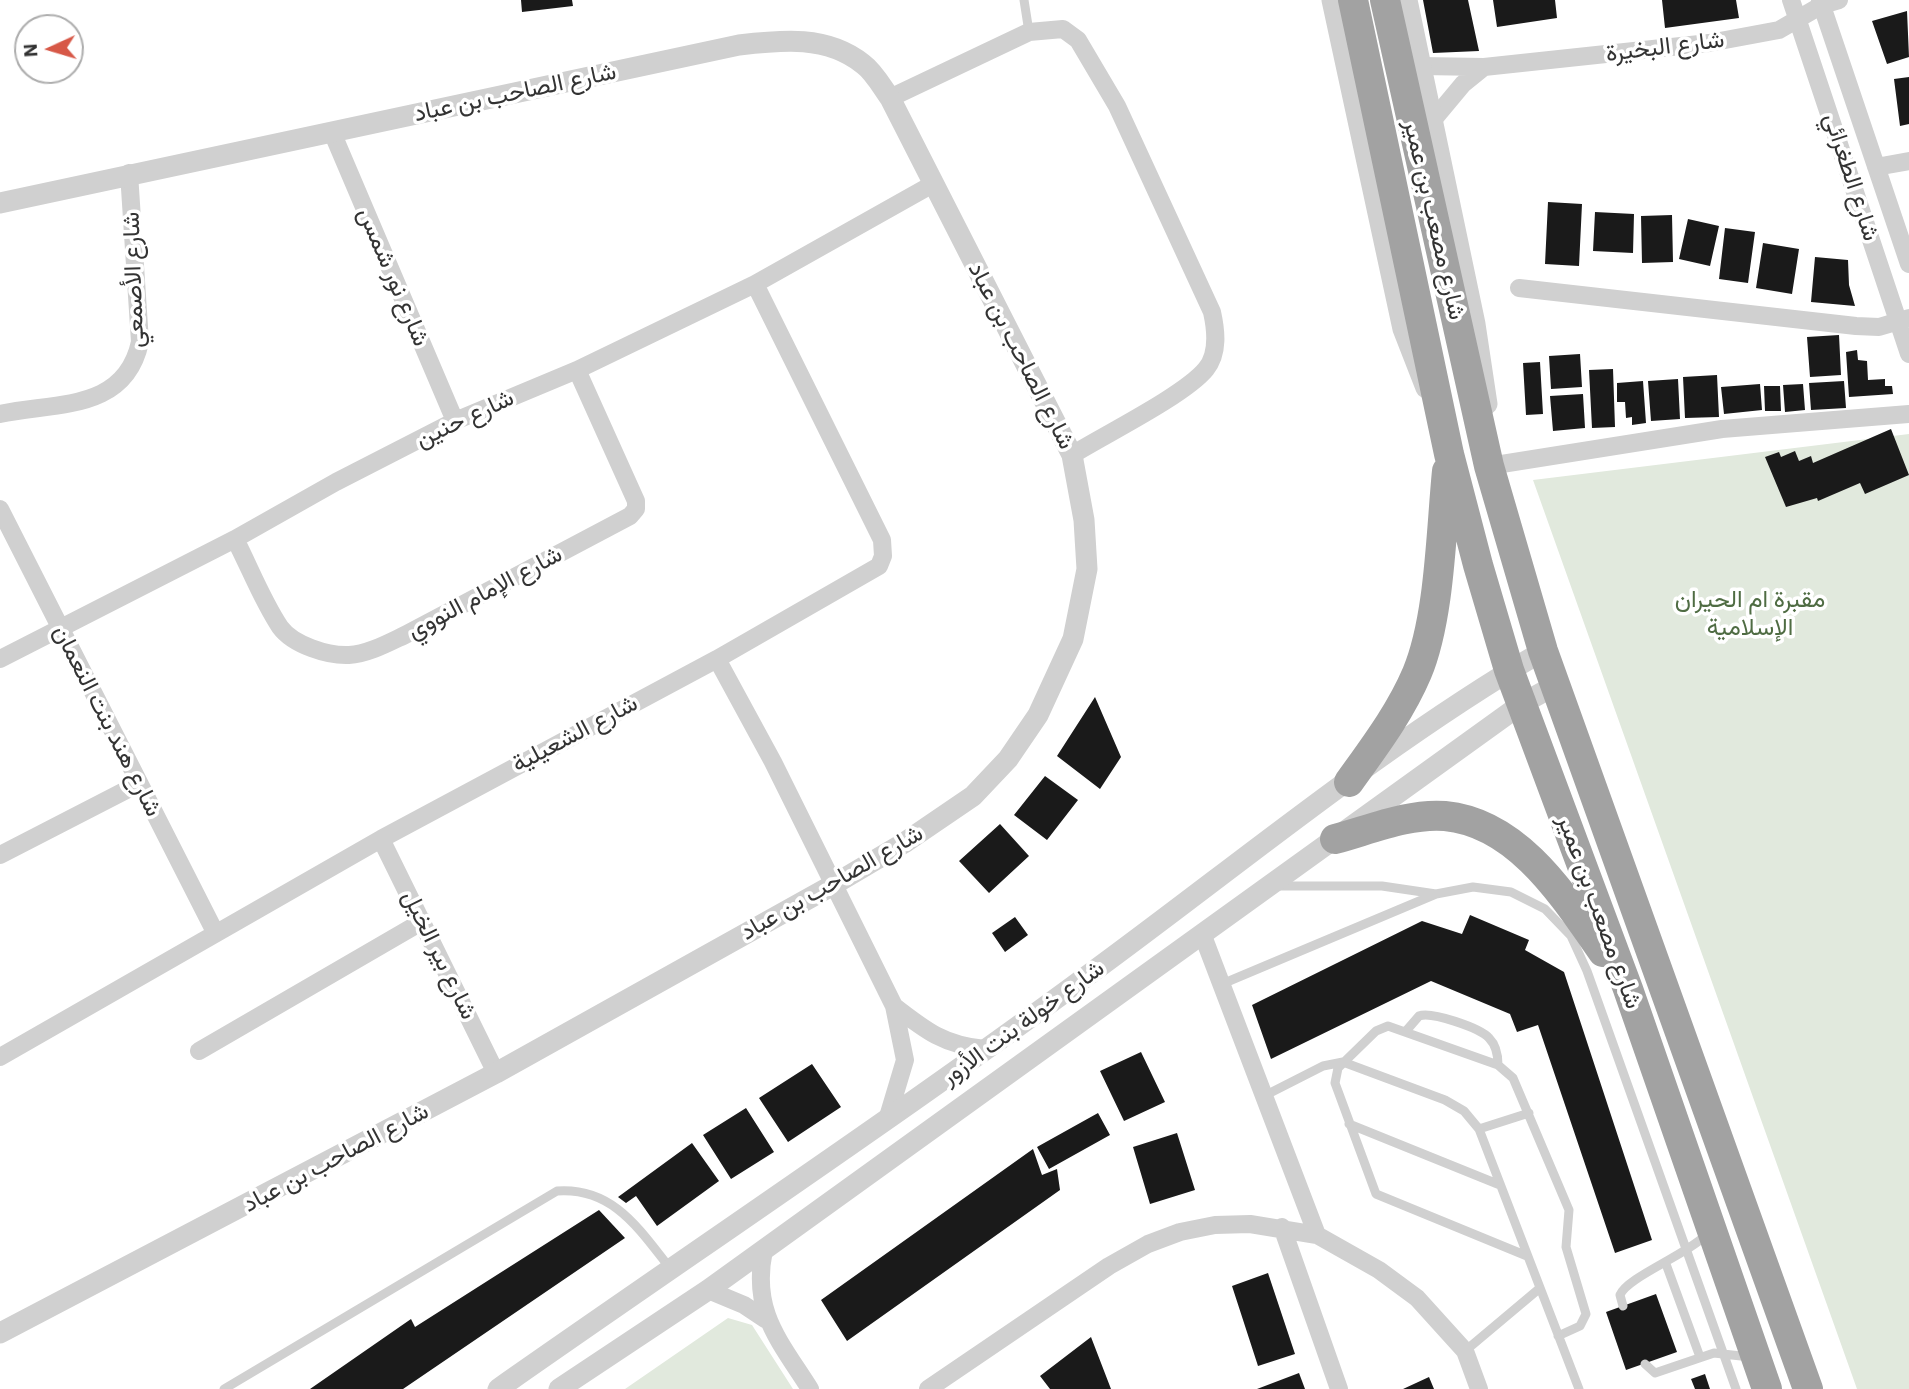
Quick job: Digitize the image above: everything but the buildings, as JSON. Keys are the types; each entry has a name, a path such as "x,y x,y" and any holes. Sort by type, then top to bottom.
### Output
{"highway":[{"name":"شارع مصعب بن عمير","path":"1353,0 1448,443 1509,670 1628,989 1767,1389"},
{"name":"شارع مصعب بن عمير","path":"1385,0 1486,453 1543,651 1808,1389"},
{"path":"1349,782 1392,721 1418,671 1432,610 1448,443"},
{"path":"1335,839 1410,819 1445,816 1476,824 1506,839 1559,888 1628,989"}],"street":[{"name":"شارع مصعب بن عمير","path":"1332,0 1403,329 1448,443"},
{"name":"شارع مصعب بن عمير","path":"1407,0 1483,368 1487,410 1486,453"},
{"name":"شارع الطغرائي","path":"1791,0 1904,320 1909,354"},
{"name":"شارع البخيرة","path":"1421,66 1484,67 1709,43 1779,30 1827,2"},
{"name":"شارع الطغرائي","path":"1827,2 1909,264"},
{"path":"890,97 1028,32 1063,29 1078,40 1117,106 1212,312 1216,331 1215,348 1206,369 1179,391 1072,454"},
{"name":"شارع الصاحب بن عباد","path":"0,203 129,173 739,44 780,40 810,41 839,48 865,65 890,97 1072,454 1084,520 1087,569 1073,639 1038,715 1008,759 973,796 904,844 496,1073 0,1333"},
{"path":"1433,120 1464,84 1484,67"},
{"name":"شارع نور شمس","path":"332,132 455,421"},
{"path":"1877,167 1909,162"},
{"name":"شارع الأصمعي","path":"0,414 96,397 120,382 136,362 140,342 129,173"},
{"name":"شارع حنين","path":"0,659 235,539 336,482 455,421 577,369 755,284 933,184"},
{"name":"شارع الشعيلية","path":"0,1057 381,839 717,659 879,565 883,556 881,540 867,508 755,284"},
{"path":"1519,288 1846,326 1879,327 1904,320"},
{"name":"شارع الإمام النووي","path":"235,539 281,629 299,642 321,650 349,655 376,648 405,635 630,516 636,509 636,501 577,369"},
{"path":"1486,453 1722,429 1909,414"},
{"name":"شارع هند بنت النعمان","path":"0,509 215,932"},
{"name":"شارع خولة بنت الأزور","path":"498,1389 887,1120 1349,782 1509,670 1543,651"},
{"path":"717,659 773,762 894,1006 905,1060 887,1120"},
{"name":"شارع خولة بنت الأزور","path":"559,1389 708,1290 1523,703 1556,685"},
{"path":"0,855 138,783"},
{"name":"شارع بير الخيل","path":"381,839 496,1073"},
{"path":"199,1051 422,921"},
{"path":"1203,936 1317,1235"},
{"path":"894,1006 936,1038 959,1046 985,1049"},
{"path":"928,1389 1110,1266 1148,1244 1180,1232 1214,1225 1282,1227 1317,1235 1348,1251 1417,1298 1465,1351 1479,1389"},
{"path":"1282,1227 1339,1389"},
{"path":"764,1250 759,1281 765,1319"},
{"path":"708,1290 744,1305 765,1319 810,1389"}],"lane":[{"path":"1024,0 1028,32"},
{"path":"1270,887 1382,886 1436,894"},
{"path":"1222,984 1436,894 1474,887 1511,892 1545,909 1571,936 1587,971 1736,1389"},
{"path":"1406,1031 1419,1016 1433,1014 1489,1037 1495,1048 1498,1065"},
{"path":"1527,1256 1381,1198 1372,1187 1335,1083 1338,1068 1343,1062 1381,1028 1406,1031 1498,1065 1513,1078 1569,1210 1566,1247 1585,1308 1580,1326 1559,1336"},
{"path":"1264,1096 1323,1066 1343,1062 1445,1100 1464,1111 1479,1129 1579,1389"},
{"path":"1479,1129 1529,1113"},
{"path":"1349,1124 1500,1185"},
{"path":"224,1389 557,1191 575,1189 599,1195 625,1213 670,1268"},
{"path":"1623,1306 1620,1294 1627,1283 1666,1264 1688,1250 1712,1229"},
{"path":"1666,1264 1700,1357"},
{"path":"1465,1351 1540,1288"},
{"path":"1644,1364 1650,1371 1661,1372 1700,1357 1723,1352 1756,1359"}],"green space":[{"name":"مقبرة ام الحيران الإسلامية","path":"1909,434 1909,1389 1857,1389 1533,480"},
{"path":"728,1318 752,1325 793,1389 625,1389"}]}
